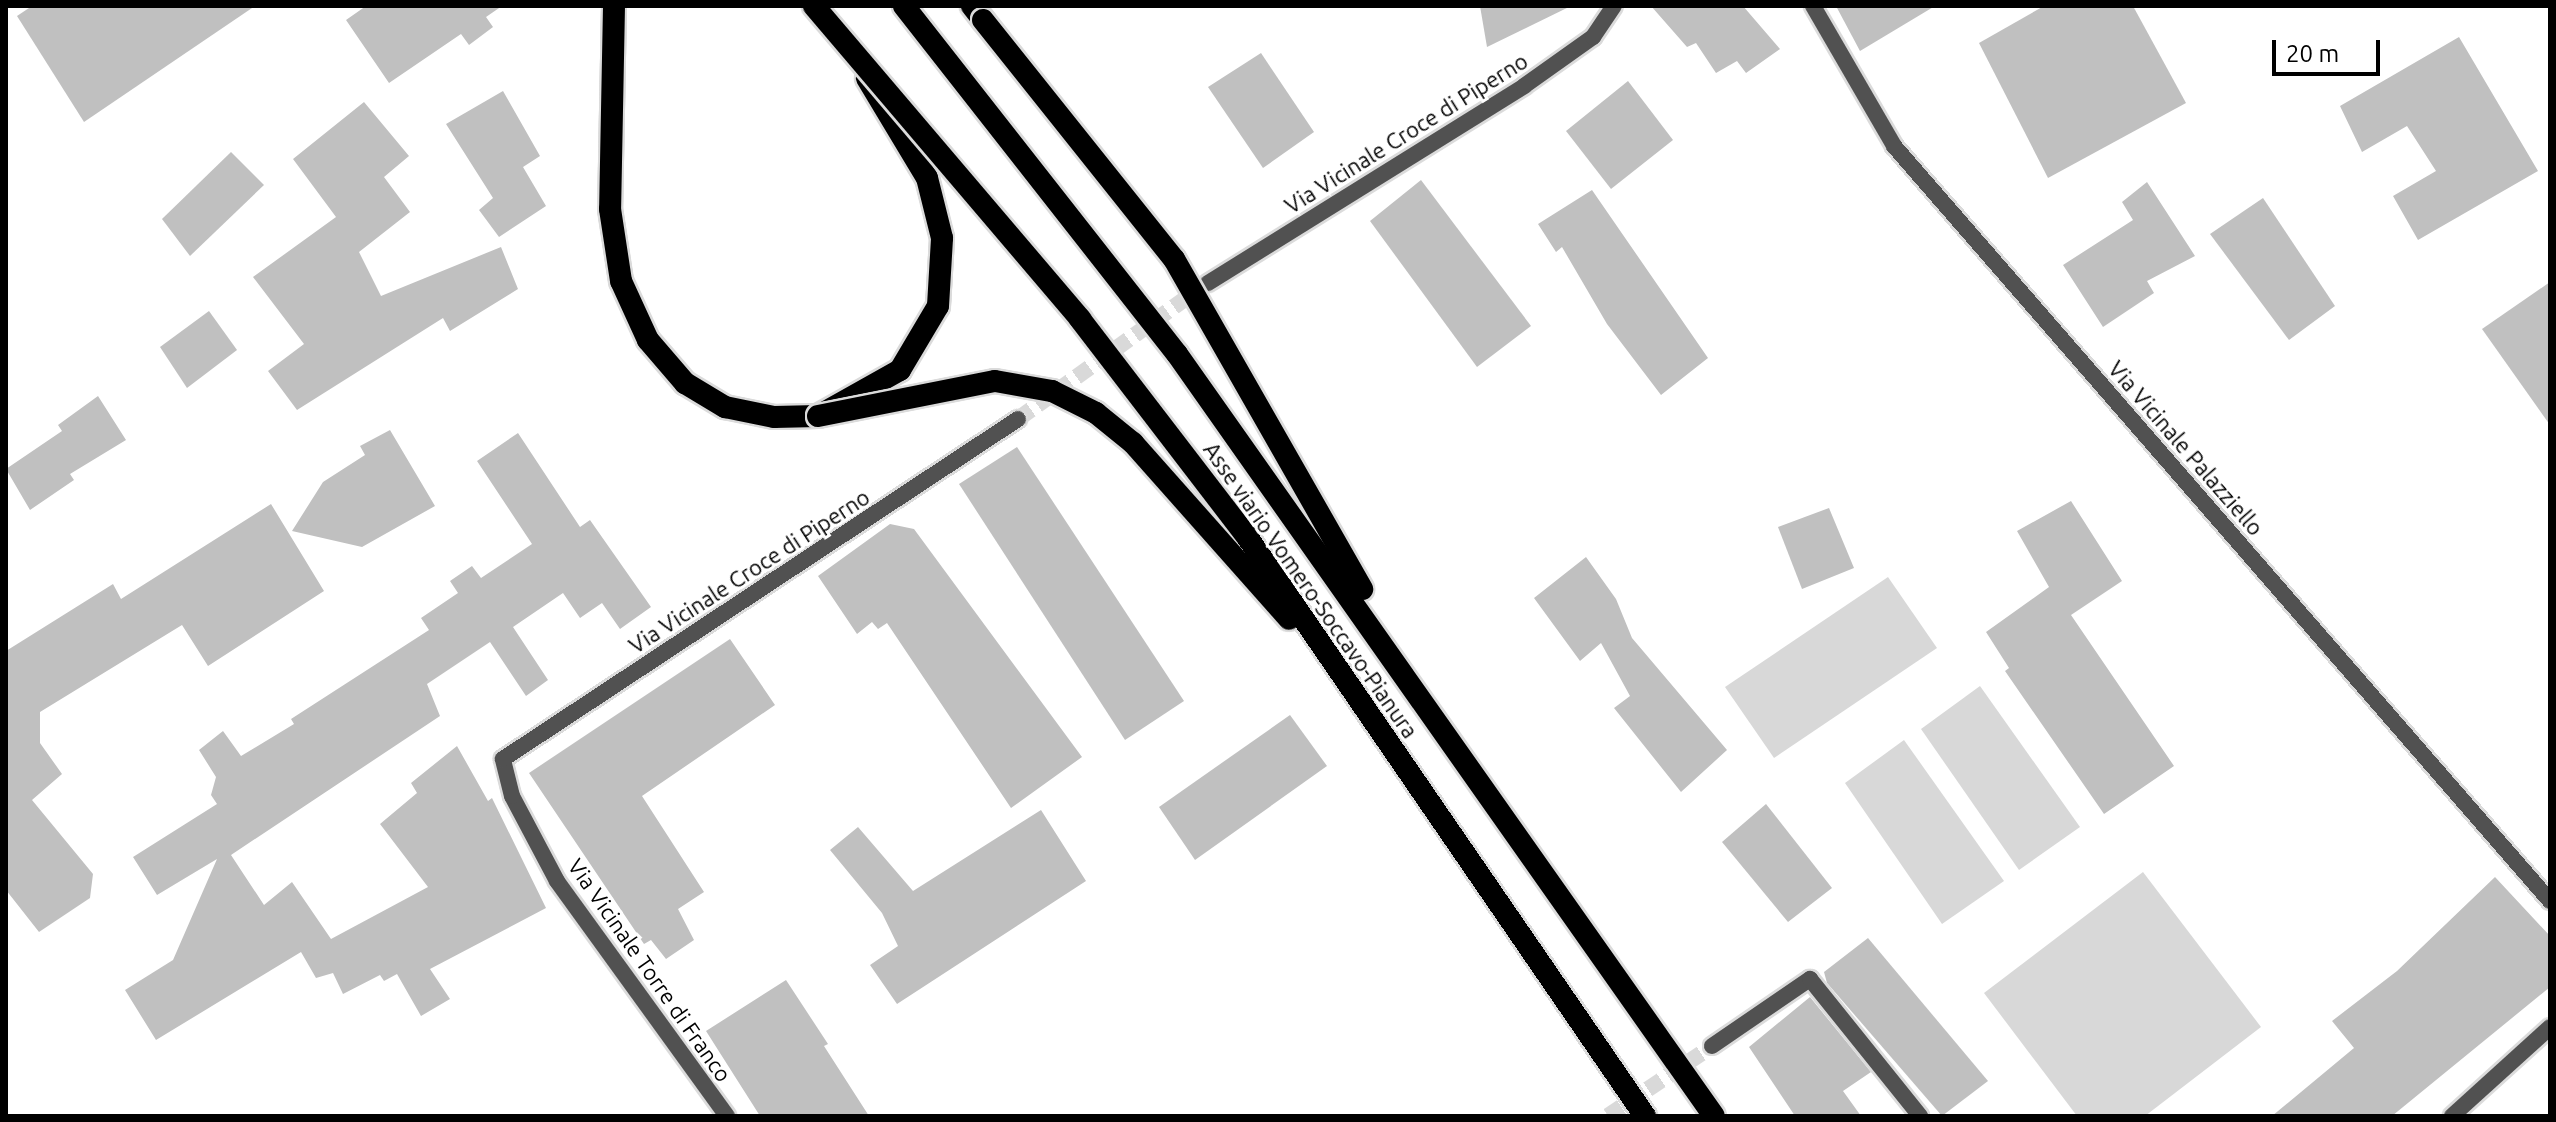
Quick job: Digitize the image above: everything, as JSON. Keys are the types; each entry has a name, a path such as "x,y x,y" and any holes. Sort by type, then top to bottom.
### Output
{"highway":[{"path":"614,6 610,209 621,281 648,340 685,383 725,407 774,417 818,416 995,381 1052,391 1074,402 1133,443 1347,684"},
{"name":"Asse viario Vomero-Soccavo-Pianura","path":"814,6 1080,319 1248,538 1645,1116"},
{"name":"Asse viario Vomero-Soccavo-Pianura","path":"904,6 1177,354 1420,691 1714,1116"},
{"path":"978,13 1174,259 1420,691"},
{"path":"818,416 900,370 938,306 942,238 927,178 852,53"}],"street":[{"name":"Via Vicinale Croce di Piperno","path":"1208,283 1524,86 1593,37 1614,6"},
{"name":"Via Vicinale Palazziello","path":"1813,6 1894,146 2550,901"},
{"name":"Via Vicinale Croce di Piperno","path":"503,759 1018,419"},
{"name":"Via Vicinale Torre di Franco","path":"503,759 512,796 557,881 727,1116"},
{"path":"1712,1046 1810,979 1920,1116"},
{"path":"2452,1116 2550,1027"}],"shaded area":[{"path":"1888,577 1937,648 1774,758 1725,687"},
{"path":"1980,686 2080,827 2019,870 1921,729"},
{"path":"1904,740 2004,881 1942,924 1845,783"},
{"path":"2143,872 2261,1027 2145,1116 2077,1116 1984,993"}],"building":[{"path":"32,6 255,6 84,122 17,16"},
{"path":"366,6 502,6 486,17 493,27 469,45 461,34 389,83 346,20"},
{"path":"1480,6 1571,6 1487,47"},
{"path":"1651,6 1743,6 1780,49 1746,73 1737,61 1716,73 1696,43 1687,47"},
{"path":"1836,6 1935,6 1860,51"},
{"path":"2044,6 2133,6 2186,103 2048,178 1979,43"},
{"path":"2459,37 2538,171 2418,240 2393,196 2436,171 2407,126 2362,152 2340,106"},
{"path":"1261,53 1314,132 1263,168 1208,87"},
{"path":"1628,81 1673,140 1611,189 1566,131"},
{"path":"503,91 540,156 523,167 546,206 499,237 479,210 493,198 446,124"},
{"path":"364,102 409,156 384,177 410,212 359,252 381,296 501,247 518,289 450,331 443,318 297,410 268,371 304,344 253,277 336,217 293,159"},
{"path":"231,152 264,185 190,256 162,219"},
{"path":"1421,180 1531,326 1477,367 1370,221"},
{"path":"2147,182 2195,256 2147,281 2154,293 2103,327 2063,265 2133,220 2122,202"},
{"path":"1592,190 1708,358 1661,395 1607,324 1562,247 1556,252 1538,224"},
{"path":"2263,198 2335,306 2289,340 2210,234"},
{"path":"2550,282 2550,425 2482,329"},
{"path":"209,311 237,350 187,388 160,347"},
{"path":"98,396 126,440 70,474 74,480 30,510 6,469 62,431 58,425"},
{"path":"390,430 435,506 362,547 292,531 323,482 365,455 360,446"},
{"path":"518,433 580,527 590,520 651,607 620,629 602,603 580,618 563,593 513,627 548,680 526,696 490,642 427,684 440,716 231,855 264,905 292,882 331,939 428,887 380,824 417,793 411,783 457,746 488,801 492,798 546,908 430,969 450,999 421,1016 397,974 384,981 380,975 343,994 333,973 316,978 301,952 156,1040 125,990 173,960 217,859 157,895 133,857 217,804 211,795 216,777 199,750 223,731 241,756 294,724 291,719 429,630 421,618 458,593 450,581 472,566 481,578 532,544 477,461"},
{"path":"1017,447 1184,701 1125,740 959,484"},
{"path":"2071,501 2122,581 2071,615 2174,766 2104,814 2005,671 2009,668 1986,632 2049,587 2017,531"},
{"path":"271,504 324,591 208,666 182,625 40,712 40,743 62,774 32,800 93,874 90,898 39,932 6,890 6,651 113,584 121,599"},
{"path":"1829,508 1854,568 1802,589 1778,527"},
{"path":"890,524 914,529 1082,757 1011,808 887,623 878,629 872,622 857,634 818,576"},
{"path":"1586,557 1616,599 1632,638 1727,750 1681,792 1614,708 1630,696 1601,643 1580,661 1534,598"},
{"path":"730,639 775,705 642,796 704,892 678,909 694,940 666,959 651,940 644,944 529,773"},
{"path":"1290,715 1327,766 1195,860 1159,807"},
{"path":"1766,804 1832,888 1788,922 1722,842"},
{"path":"1041,810 1086,881 897,1004 870,965 898,946 882,913 830,850 858,827 913,891"},
{"path":"2495,877 2550,936 2550,987 2392,1116 2272,1116 2354,1048 2332,1021 2397,971"},
{"path":"1868,938 1988,1081 1942,1116 1827,983 1824,972"},
{"path":"786,980 828,1044 824,1046 869,1116 760,1116 706,1031"},
{"path":"1810,997 1871,1072 1843,1091 1861,1116 1795,1116 1749,1047"}],"tunnel":[{"path":"1018,419 1202,287"},
{"path":"1608,1116 1712,1046"}]}
